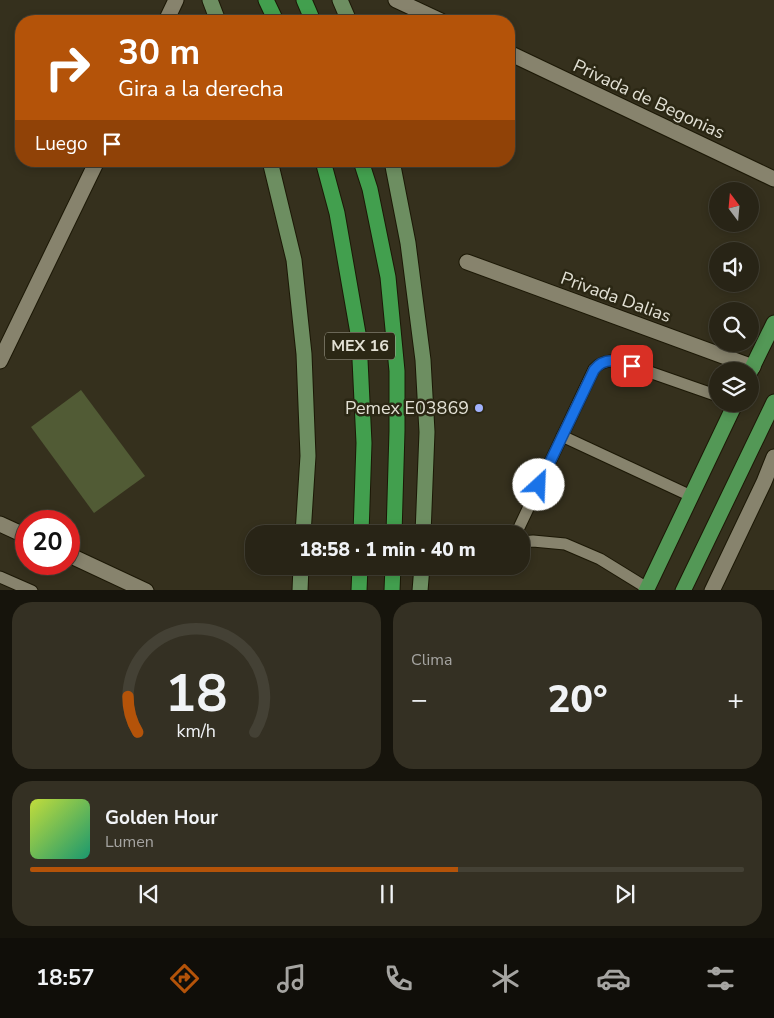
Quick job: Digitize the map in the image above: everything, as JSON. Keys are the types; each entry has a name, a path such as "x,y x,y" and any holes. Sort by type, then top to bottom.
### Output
{"highway":[{"path":"266,0 273,15"},
{"path":"304,0 310,15"},
{"name":"MEX 16","path":"325,167 337,213 359,339 364,443 361,525"},
{"name":"MEX 16","path":"363,167 370,189 388,276 397,371 394,525"},
{"path":"359,590 360,575"},
{"path":"392,590 393,575"}],"main road":[{"path":"210,0 216,15"},
{"path":"340,0 346,15"},
{"path":"271,167 294,260 304,354 308,456 304,525"},
{"path":"393,167 408,243 423,360 427,432 423,525"},
{"path":"755,362 774,323"},
{"path":"683,590 774,402"},
{"path":"646,589 730,412"},
{"path":"300,590 301,575"},
{"path":"420,590 421,575"}],"street":[{"path":"169,15 176,0"},
{"path":"396,0 428,15"},
{"name":"Privada de Begonias","path":"515,56 774,179"},
{"path":"1,356 94,167"},
{"name":"Privada Dalias","path":"467,262 730,362"},
{"path":"712,590 774,457"},
{"path":"0,524 15,531"},
{"path":"80,560 146,590"}],"lane":[{"path":"520,525 594,370 602,362 615,360 709,393"},
{"path":"562,436 691,496"},
{"path":"530,541 565,544 600,559 646,589"},
{"path":"0,577 32,590"}],"green space":[{"path":"81,390 145,476 94,513 31,427"}],"place":[{"name":"Pemex E03869","path":"479,408"}],"route":[{"path":"539,485 597,365 602,362 615,360 632,366"}]}
